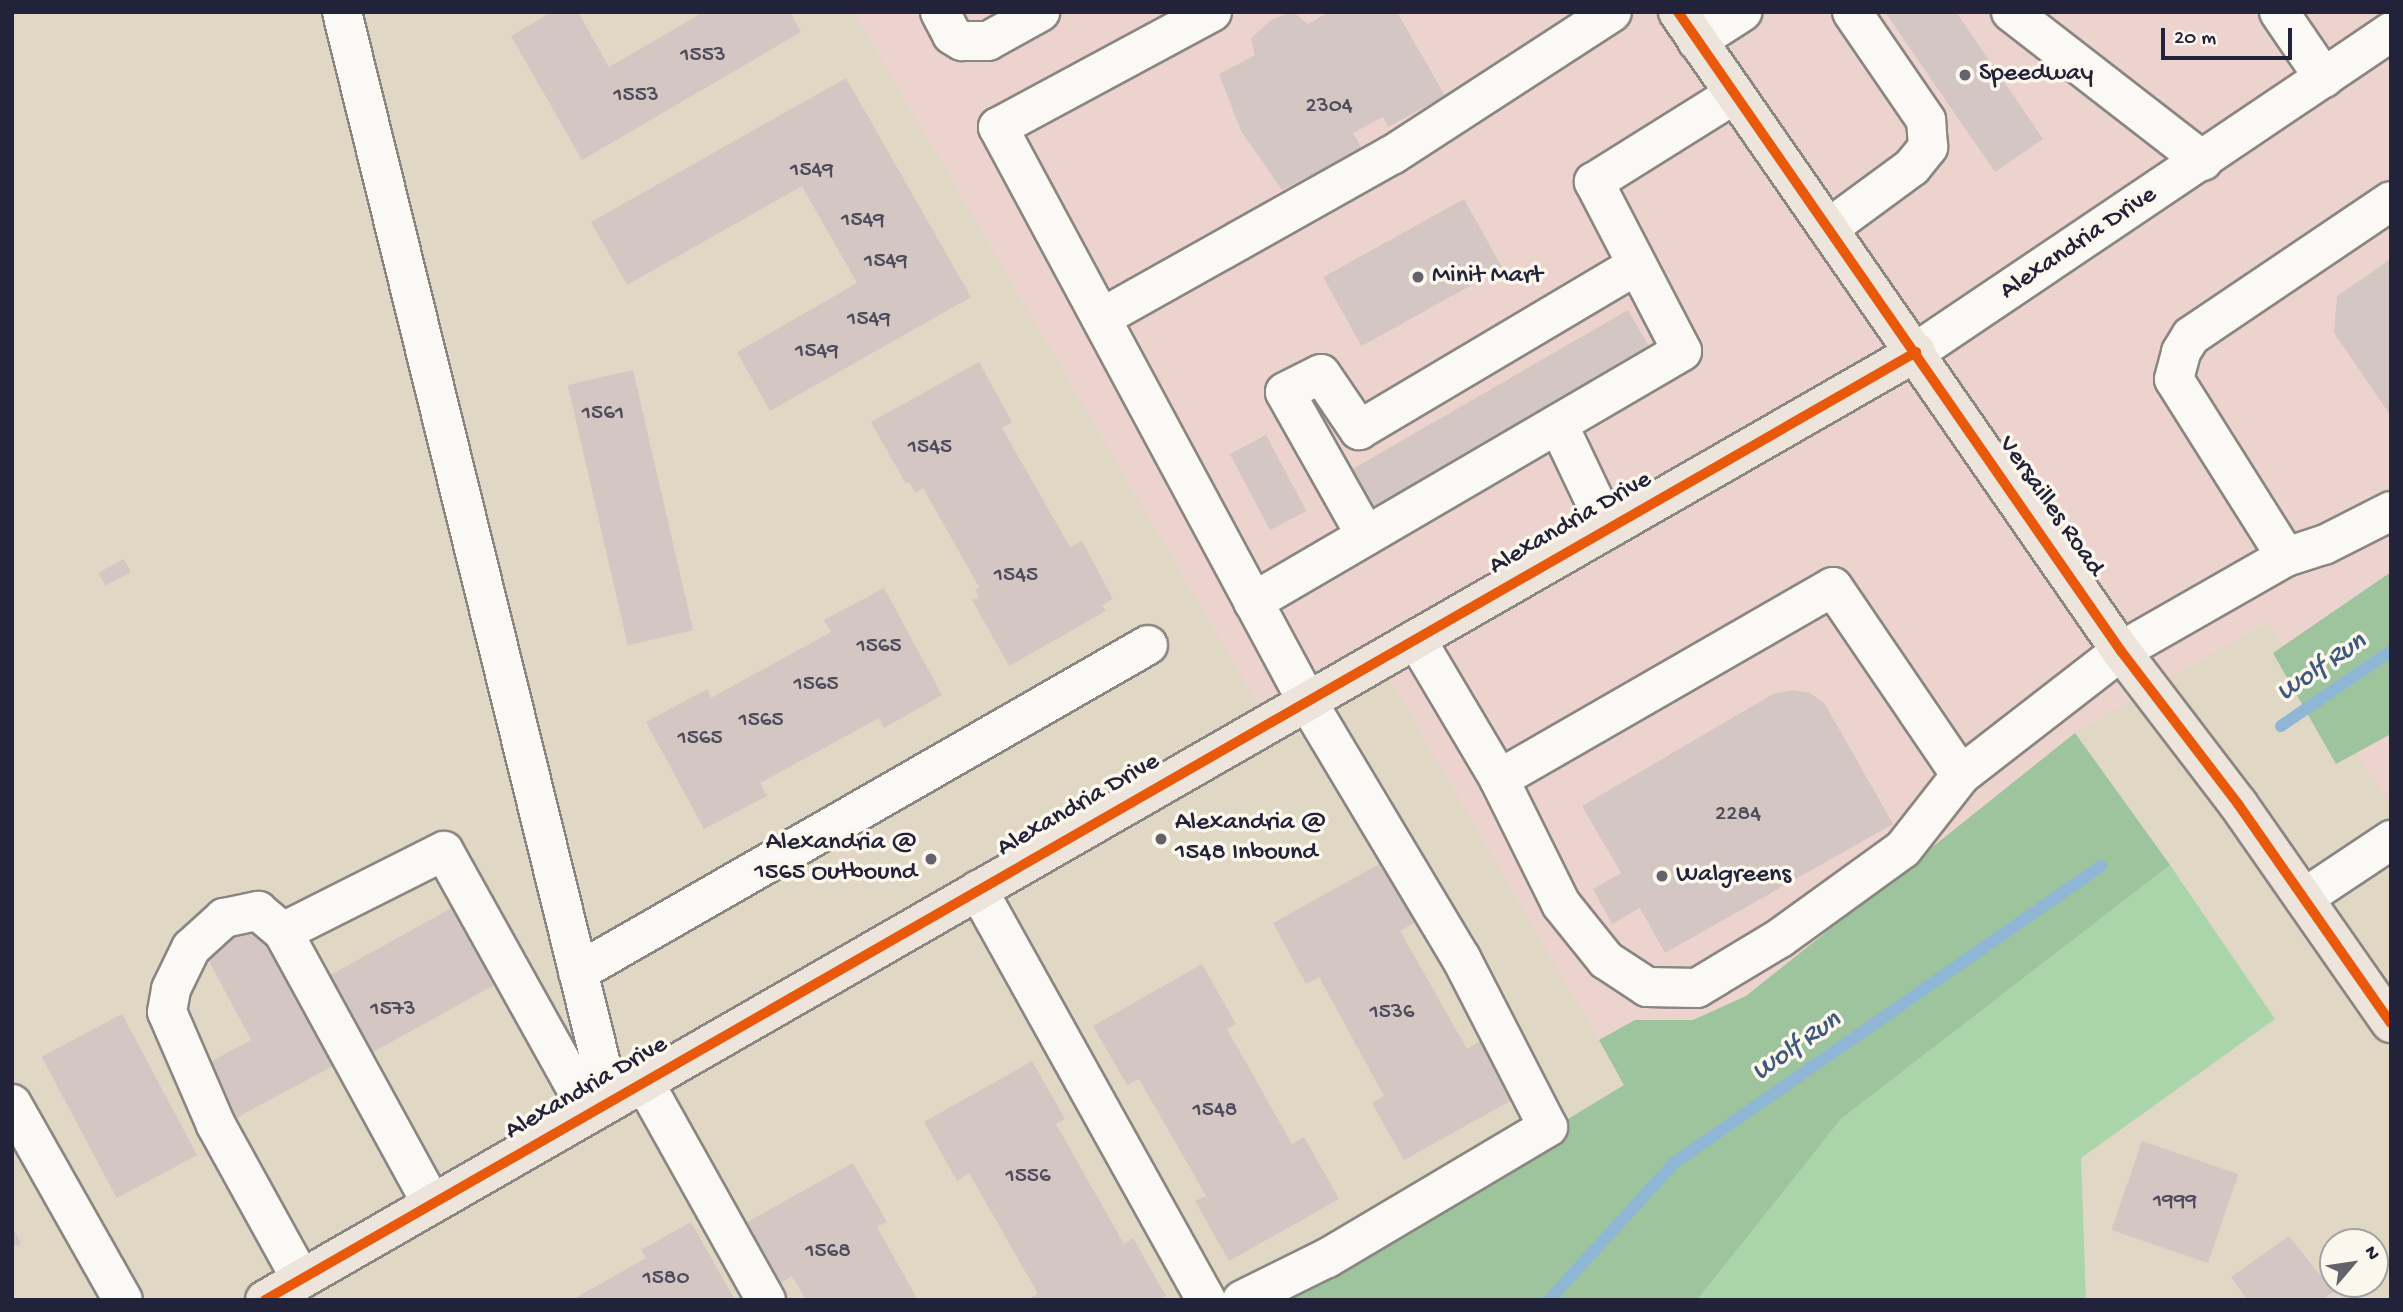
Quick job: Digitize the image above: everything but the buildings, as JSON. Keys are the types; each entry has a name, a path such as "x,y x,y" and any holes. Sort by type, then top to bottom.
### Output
{"main road":[{"name":"Versailles Road","path":"1688,27 2121,651 2194,744 2391,1023"},
{"name":"Alexandria Drive","path":"265,1300 1916,352"}],"street":[{"path":"342,12 578,971 600,1107"},
{"path":"940,12 952,35 962,41 988,41 1040,12"},
{"path":"1212,12 998,127 1307,701 1461,958 1548,1127 1328,1258 1242,1300"},
{"path":"1101,318 1391,155 1612,12"},
{"path":"1688,27 1742,12"},
{"path":"1829,228 1912,167 1928,147 1926,120 1852,12"},
{"path":"2011,12 2203,161"},
{"path":"2279,12 2324,78"},
{"name":"Alexandria Drive","path":"1916,352 2391,32"},
{"path":"1253,602 1682,351 1594,183 1735,94"},
{"path":"2286,557 2174,379 2181,352 2191,336 2391,201"},
{"path":"1366,536 1285,392 1321,374 1359,430 1637,265"},
{"path":"1558,424 1608,528"},
{"path":"1416,639 1499,779 1561,904 1606,960 1647,987 1696,988 1780,938 1903,849 1961,775 2121,651 2286,557 2324,545 2391,511"},
{"path":"1499,779 1833,587 1961,775"},
{"path":"578,971 1148,645"},
{"path":"2304,898 2391,840"},
{"path":"283,932 444,852 600,1107"},
{"path":"978,890 1206,1300"},
{"path":"301,1279 216,1125 167,1012 171,989 191,948 224,918 258,911 283,932 432,1204"},
{"path":"644,1082 766,1300"},
{"path":"12,1104 123,1300"}],"shaded area":[{"path":"854,12 2391,12 2391,804 2267,622 2075,733 1746,996 1693,1020 1635,1020 1599,1040 1379,660 1269,723"}],"green space":[{"path":"2391,572 2391,734 2336,764 2273,653"},
{"path":"2075,733 2170,865 1841,1119 1697,1300 1270,1300 1624,1085 1599,1040 1635,1020 1693,1020 1746,996"},
{"path":"2170,865 2275,1019 2081,1158 2086,1300 1697,1300 1841,1119"}],"waterway":[{"name":"Wolf Run","path":"2281,726 2391,651"},
{"name":"Wolf Run","path":"1549,1300 1674,1163 2101,866"}],"cycle path":[{"path":"1678,12 2121,651 2238,804 2391,1023"},
{"path":"265,1300 1916,352"}],"place":[{"name":"Speedway","path":"1965,75"},
{"name":"Minit Mart","path":"1418,277"},
{"name":"Alexandria @ 1548 Inbound","path":"1161,839"},
{"name":"Alexandria @ 1565 Outbound","path":"931,859"},
{"name":"Walgreens","path":"1662,876"}]}
